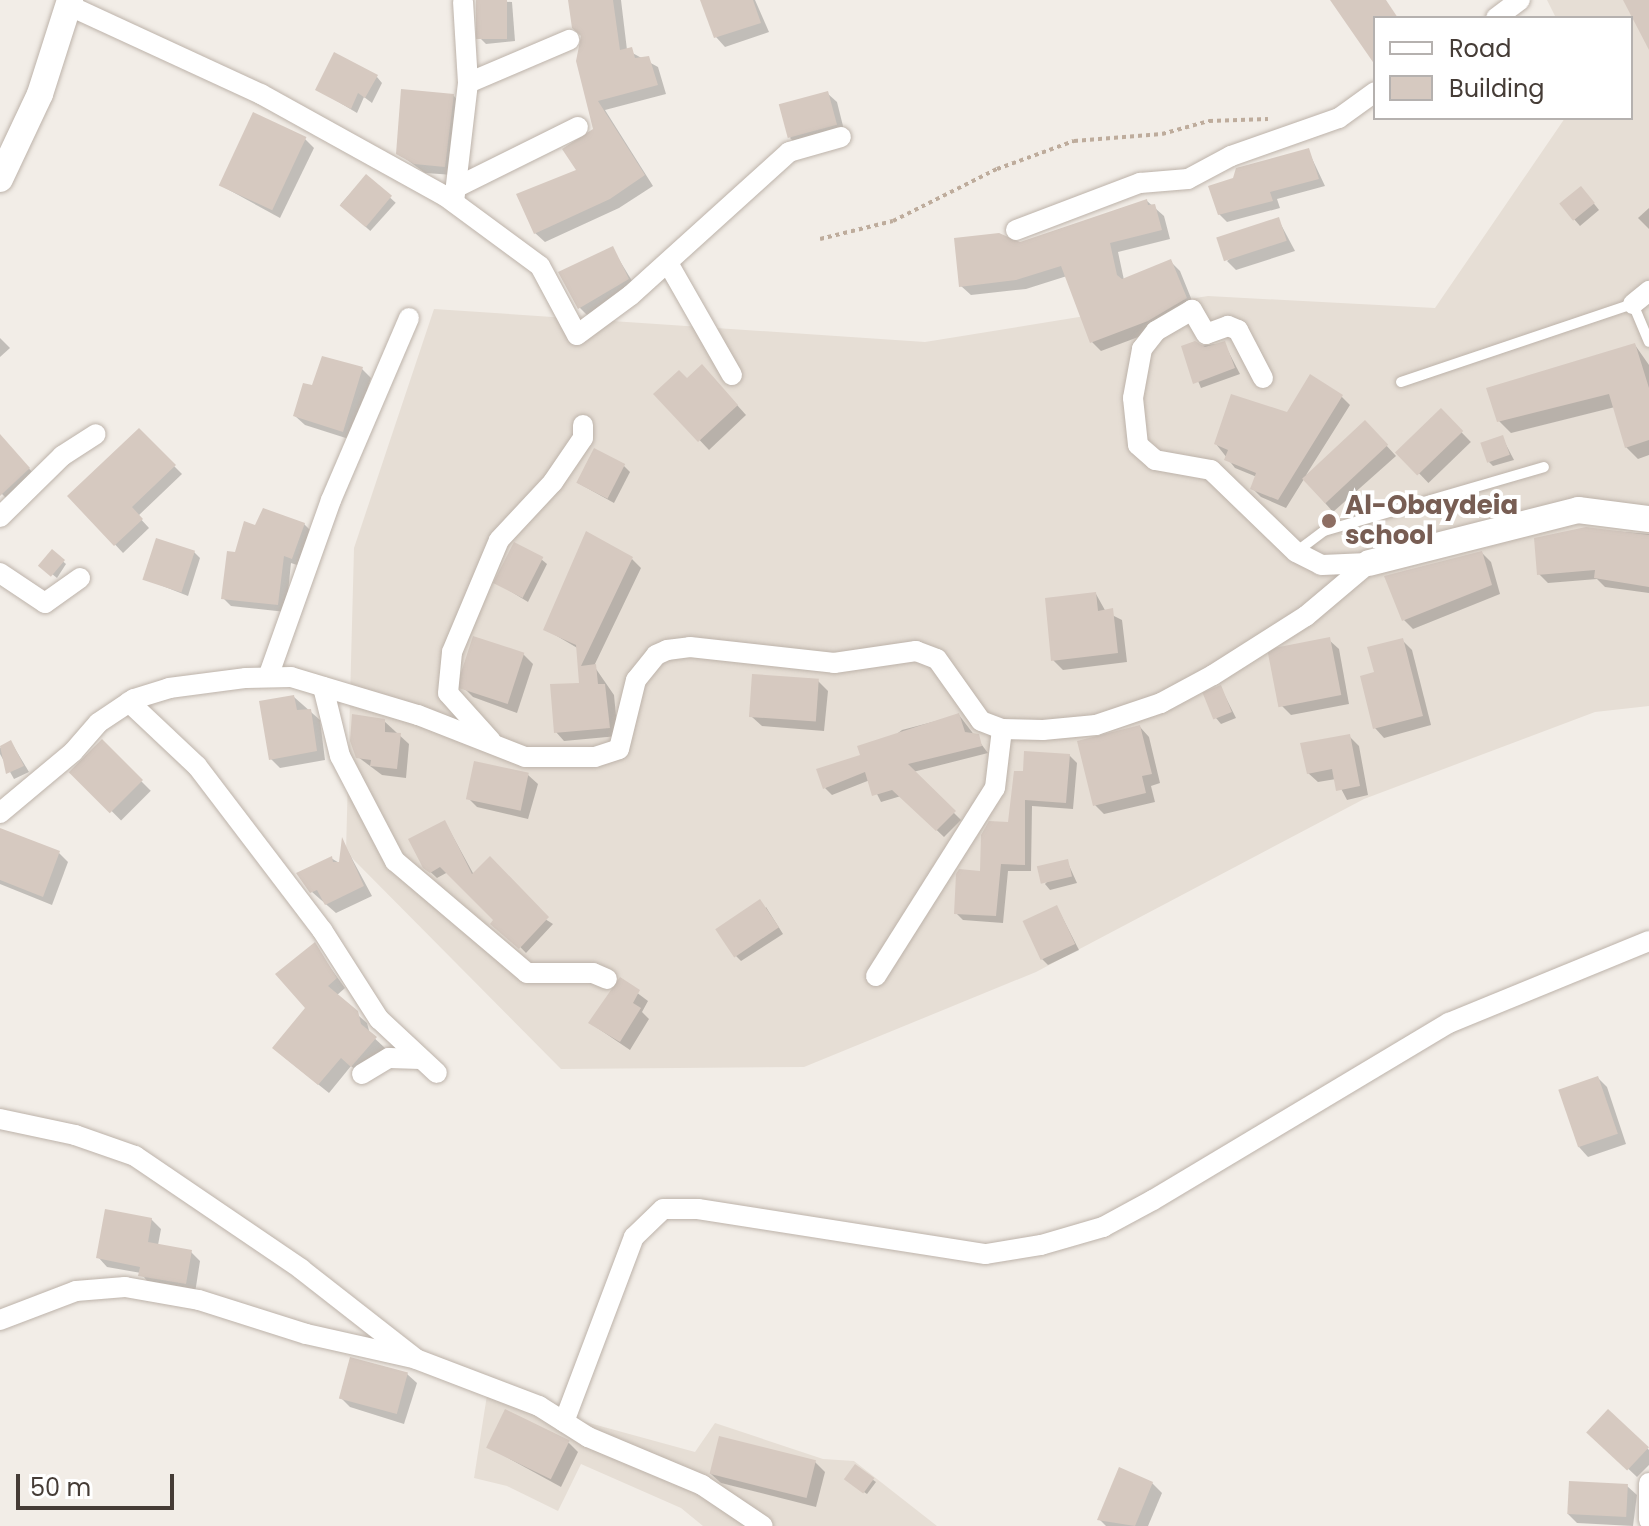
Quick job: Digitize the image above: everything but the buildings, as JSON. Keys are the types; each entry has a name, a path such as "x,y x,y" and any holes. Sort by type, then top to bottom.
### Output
{"street":[{"path":"1499,16 1520,0"},
{"path":"455,194 468,83 463,2"},
{"path":"0,179 82,5 455,194 540,266 577,335 668,263 789,152 841,137"},
{"path":"468,83 569,40"},
{"path":"1016,230 1140,183 1188,179 1231,156 1339,118 1373,93"},
{"path":"455,194 578,127"},
{"path":"668,263 732,375"},
{"path":"1263,378 1238,330 1228,326 1206,334 1192,310 1156,331 1142,349 1133,429 1146,455 1211,470 1296,552 1321,565 1369,563 1578,510 1649,519"},
{"path":"268,677 331,500 409,318"},
{"path":"496,746 448,693 452,652 499,540 553,482 583,438 583,425"},
{"path":"0,517 62,456 96,434"},
{"path":"0,813 73,752 98,723 129,702 169,688 268,677 323,687 418,715 525,757 609,755 625,737 641,670 656,655 678,647 834,663 902,651 929,653 972,713 1002,729 1096,725 1161,703 1306,616 1369,563"},
{"path":"0,573 45,603 80,578"},
{"path":"323,687 340,756 395,861 531,978 593,973 607,979"},
{"path":"129,702 197,766 322,930 379,1019 429,1066 389,1058 362,1074"},
{"path":"876,976 995,788 1002,729"},
{"path":"564,1422 634,1237 663,1209 698,1209 986,1254 1041,1245 1103,1227 1140,1207 1449,1023 1649,941"},
{"path":"0,1119 75,1135 135,1156 301,1269 416,1359"},
{"path":"0,1320 76,1291 125,1287 199,1300 306,1334 416,1359 539,1406 588,1437 702,1485 763,1526"},
{"path":"1649,1483 1649,1520"}],"lane":[{"path":"1401,382 1641,297 1649,342"},
{"path":"1296,552 1336,527 1544,467"}],"path":[{"path":"820,239 893,221 997,169 1074,141 1162,134 1209,121 1281,119"}],"shaded area":[{"path":"1547,0 1649,0 1649,706 1595,712 1364,799 1036,972 804,1067 561,1069 346,852 354,548 434,309 925,342 1208,296 1435,308 1564,120 1633,120 1633,16 1555,16"},
{"path":"487,1395 695,1452 715,1423 823,1459 854,1461 937,1526 703,1526 681,1508 581,1464 558,1511 507,1486 474,1478"}],"place":[{"name":"Al-Obaydeia school","path":"1329,521"}]}
